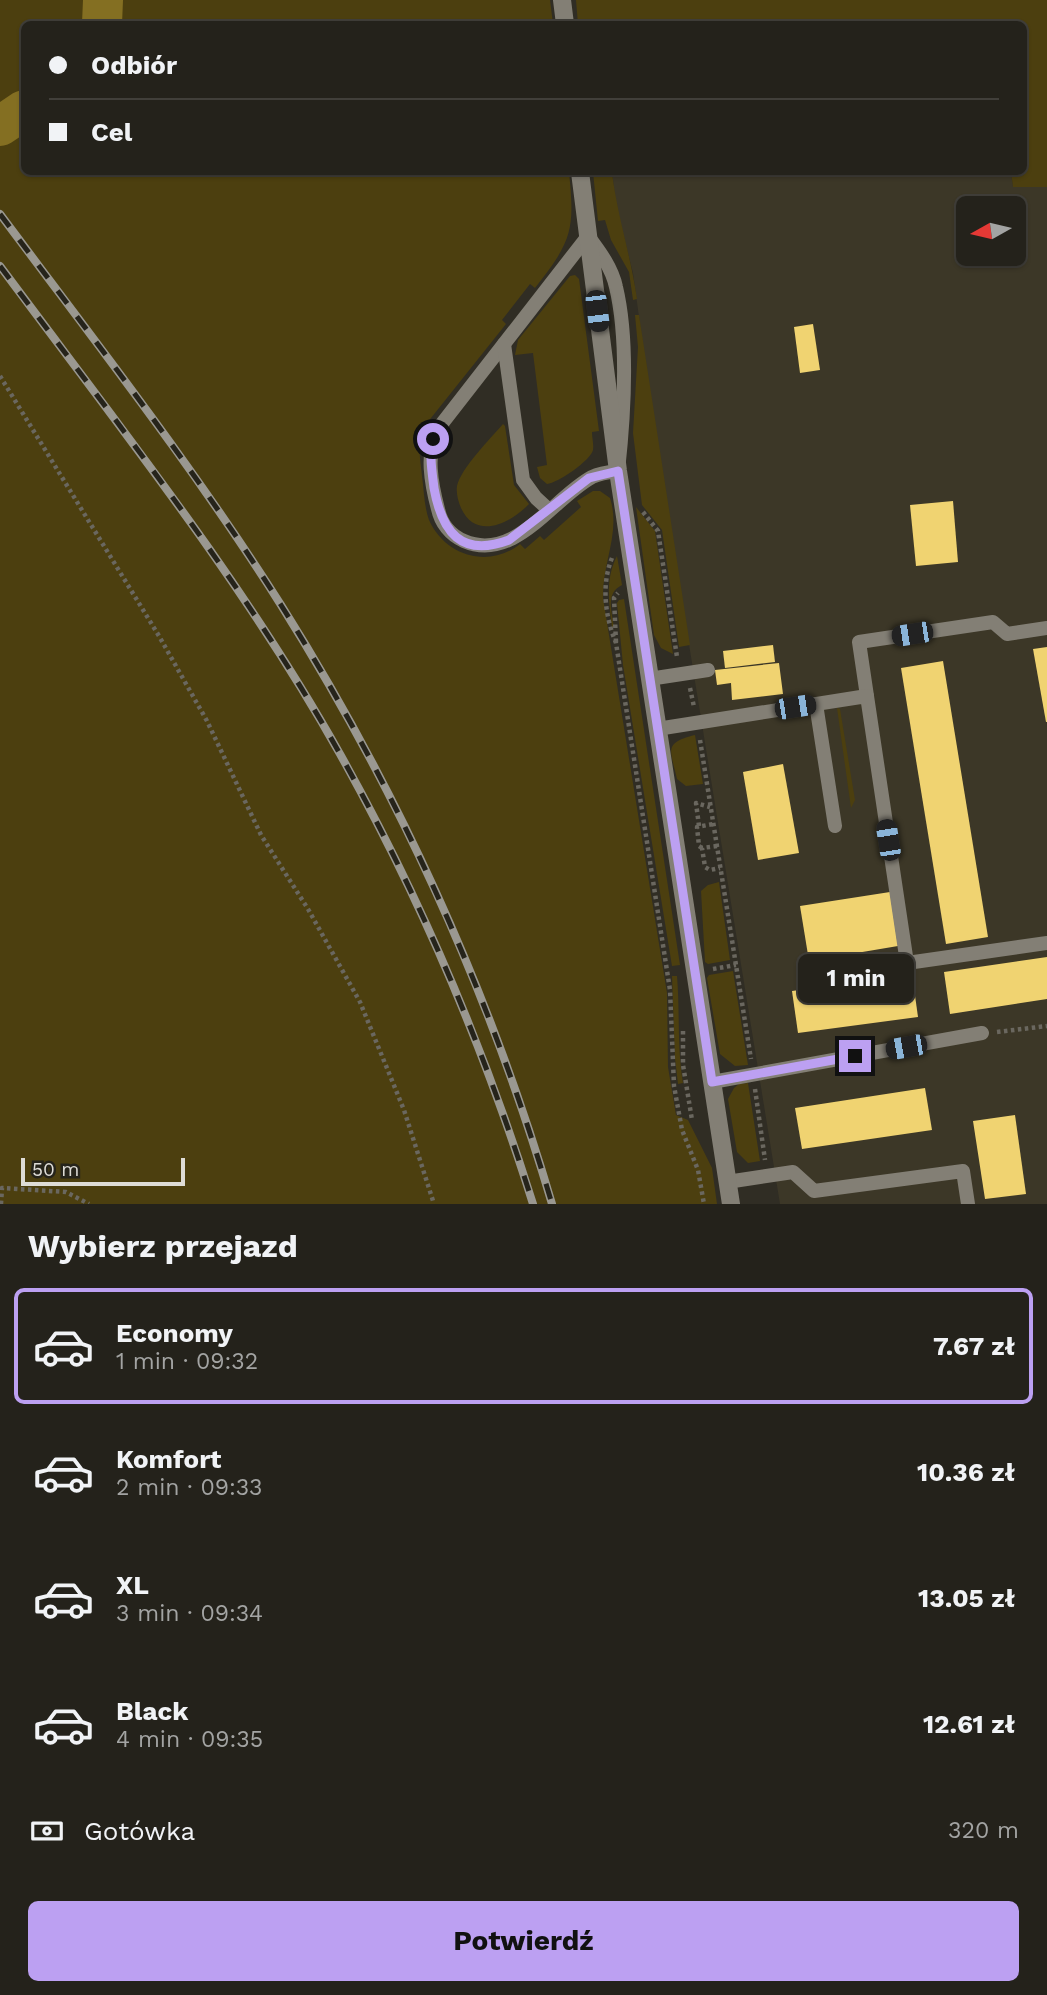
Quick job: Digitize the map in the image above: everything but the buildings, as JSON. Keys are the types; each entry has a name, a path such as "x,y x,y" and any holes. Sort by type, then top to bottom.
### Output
{"main road":[{"path":"562,0 565,21"},
{"path":"580,175 618,471 731,1204"}],"lane":[{"path":"588,236 437,430 430,458 438,510 444,523 459,539 478,545 509,540 589,478 618,471"},
{"path":"504,344 523,480 536,498 550,510"},
{"path":"907,963 859,642 993,622 1007,634 1047,628"},
{"path":"649,679 708,670"},
{"path":"656,729 867,696"},
{"path":"816,704 835,826"},
{"path":"806,977 1047,943"},
{"path":"712,1082 982,1033"},
{"path":"727,1182 793,1172 814,1191 963,1171 968,1204"}],"path":[{"path":"0,376 159,636 207,721 261,835 308,909 360,1002 404,1110 435,1204"},
{"path":"613,556 606,582 606,596 610,628 616,643 670,990 674,1086 682,1130 698,1170 704,1204"},
{"path":"710,807 696,803 699,826 696,830 705,867 710,870 720,868"},
{"path":"699,826 713,824"},
{"path":"702,848 717,846"},
{"path":"706,970 736,965"},
{"path":"683,1018 683,1065 692,1120"},
{"path":"982,1033 1047,1026"},
{"path":"1,1204 1,1187 66,1192 89,1204"}],"shaded area":[{"path":"0,0 550,0 553,21 21,21 21,175 569,175 571,222 564,246 535,288 530,284 502,320 506,324 427,423 421,436 420,462 425,504 429,520 446,542 469,555 482,557 508,552 520,544 525,549 540,536 544,540 581,507 577,501 593,491 600,491 610,498 613,523 603,598 667,993 668,1067 676,1115 688,1120 712,1168 717,1204 0,1204"},
{"path":"576,0 1047,0 1047,187 1013,187 1011,175 1027,175 1027,21 578,21"},
{"path":"593,175 612,175 637,299 633,300 629,272 611,240 605,220 598,221"},
{"path":"612,175 1011,175 1013,187 1047,187 1047,1204 780,1204 648,383 633,273 616,206"},
{"path":"575,275 579,279 599,431 592,432 593,450 587,459 566,475 547,484 540,478 537,467 547,465 533,353 515,355 518,340 570,276"},
{"path":"635,315 639,315 690,645 679,647 662,530 642,505 633,433 638,347"},
{"path":"503,424 514,485 529,504 513,517 494,526 475,524 461,508 457,486 470,462"},
{"path":"636,507 655,531 673,654 661,648 654,635"},
{"path":"617,556 622,585 611,598 612,627 609,582"},
{"path":"624,599 680,965 672,966 623,665 617,603"},
{"path":"837,708 840,709 855,800 851,808"},
{"path":"695,735 703,784 686,786 677,779 671,750 677,741"},
{"path":"719,882 730,960 708,964 705,962 701,891 708,885"},
{"path":"733,971 748,1065 735,1066 720,1054 707,978 709,975"},
{"path":"672,976 677,976 678,989 683,1083 678,1084 675,1058"},
{"path":"748,1083 760,1161 748,1163 737,1152 728,1099 739,1084"}],"waterway":[{"path":"102,21 103,0"},
{"path":"0,126 21,112"}],"railway":[{"path":"0,214 214,505 324,675 402,821 470,971 500,1048 552,1204"},
{"path":"0,266 221,565 263,627 340,754 397,863 448,974 493,1088 533,1204"}],"route":[{"path":"433,439 430,458 438,510 450,533 467,543 478,545 499,544 509,540 589,478 618,471 712,1082 855,1056"}]}
